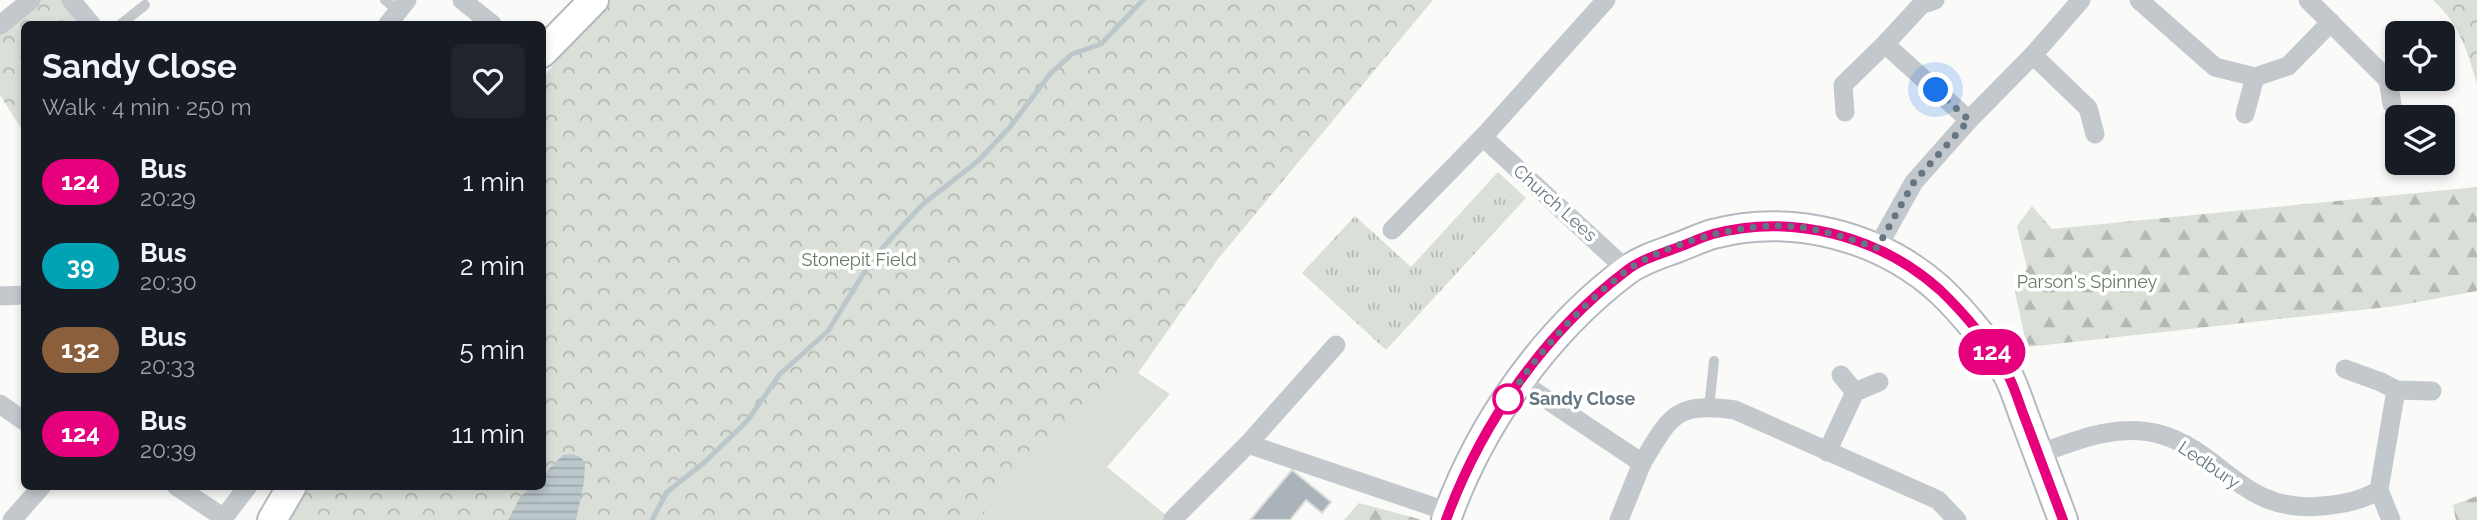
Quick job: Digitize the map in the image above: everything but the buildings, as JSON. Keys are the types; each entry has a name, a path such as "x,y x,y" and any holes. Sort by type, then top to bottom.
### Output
{"street":[{"path":"0,25 32,0"},
{"path":"71,0 88,21"},
{"path":"462,0 488,21"},
{"path":"546,49 594,0"},
{"path":"1392,230 1483,137 1606,0"},
{"path":"1845,112 1843,85 1921,5 1935,0"},
{"path":"1877,248 1914,182 2081,0"},
{"path":"2140,0 2215,67 2255,77 2288,66 2331,22"},
{"path":"2308,0 2388,80 2392,104"},
{"path":"1885,44 1969,120"},
{"path":"2033,55 2088,108 2095,134"},
{"path":"2245,114 2255,77"},
{"name":"Church Lees","path":"1483,137 1627,270"},
{"path":"1248,444 1447,516 1467,470 1520,381 1570,319 1627,270 1646,259 1714,234 1774,225 1823,232 1877,248 1906,264 1940,290 1978,333 2008,375 2063,520"},
{"path":"0,296 21,295"},
{"path":"1173,519 1248,444 1336,345"},
{"path":"2345,369 2396,390 2432,391"},
{"path":"1841,374 1855,392"},
{"path":"1520,381 1642,463"},
{"path":"1827,452 1855,392 1879,382"},
{"path":"2391,520 2379,489 2396,390"},
{"path":"0,404 21,419"},
{"path":"1619,520 1642,463 1665,424 1684,410 1709,407 1735,410 1938,500 1957,520"},
{"name":"Ledbury","path":"2039,454 2094,434 2137,430 2160,435 2184,445 2247,491 2279,504 2304,508 2351,502 2379,489"},
{"path":"12,520 38,490"},
{"path":"182,490 223,519 245,490"},
{"path":"272,520 290,490"}],"lane":[{"path":"125,21 145,5"},
{"path":"1709,407 1714,360"}],"green space":[{"path":"20,0 71,0 88,21 21,21 21,128 0,95 0,25"},
{"name":"Stonepit Field","path":"602,0 1433,0 1218,259 1138,373 988,493 983,520 284,520 302,490 546,490 546,74 597,11"},
{"path":"2433,0 2477,0 2477,84 2455,21 2451,21"},
{"path":"1498,172 1526,198 1386,350 1302,273 1355,216 1411,267"},
{"name":"Parson's Spinney","path":"2477,187 2477,291 2396,306 2027,347 2015,292 2027,268 2017,226 2032,206 2052,229"},
{"path":"1138,373 1170,394 1107,467 1172,520 983,520 988,493"},
{"path":"2477,496 2477,520 2456,520 2453,505"},
{"path":"1359,503 1419,519 1420,520 1344,520"}],"shaded area":[{"path":"572,454 585,462 576,520 508,520 521,496 528,490 546,490 546,472 563,455"}],"waterway":[{"path":"652,520 667,492 705,462 747,421 780,374 828,331 872,260 923,204 978,161 1010,127 1050,74 1072,54 1101,44 1143,0"}],"bus line":[{"name":"124","path":"1446,520 1461,479 1482,440 1520,381 1570,319 1627,270 1646,259 1714,234 1774,225 1844,236 1877,248 1906,264 1940,290 1978,333 2008,375 2063,520"}],"place":[{"name":"Sandy Close","path":"1508,399"}],"route":[{"path":"1508,399 1507,401 1570,319 1627,270 1646,259 1714,234 1774,225 1844,236 1877,248 1914,182 1969,120 1936,90"}]}
